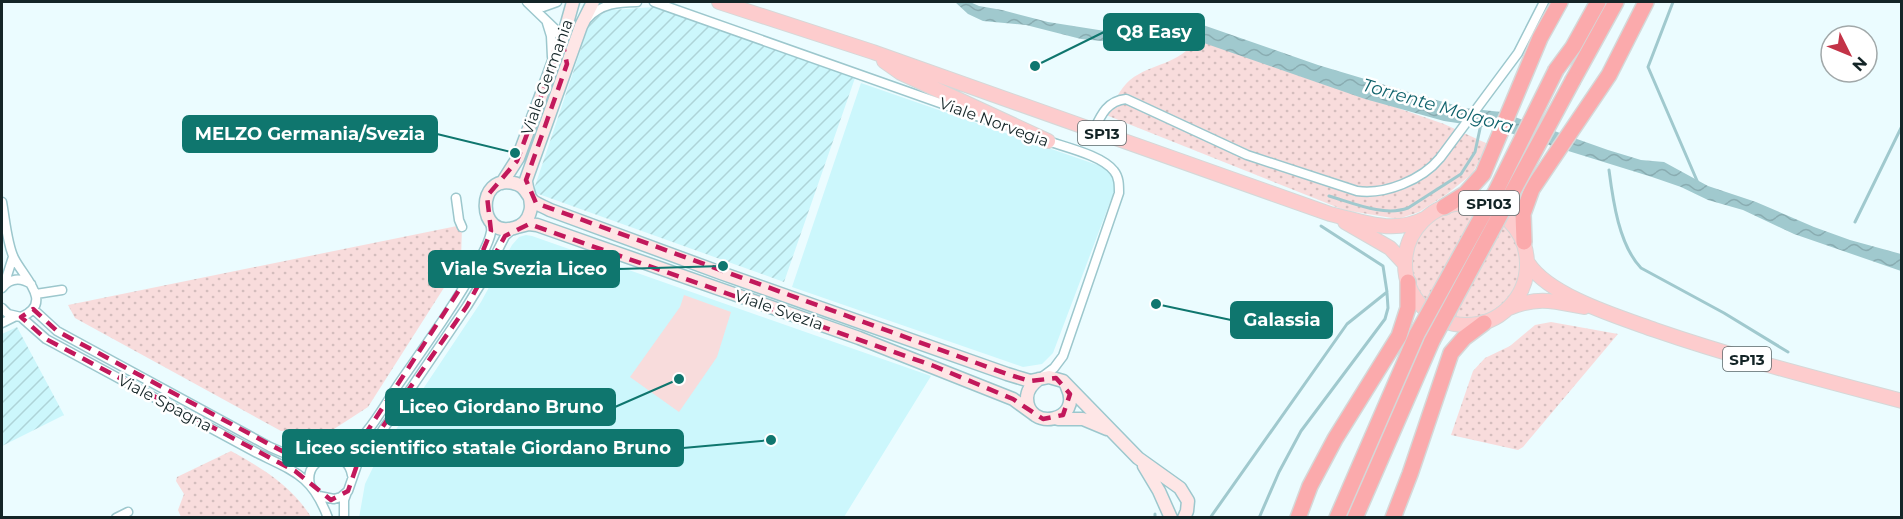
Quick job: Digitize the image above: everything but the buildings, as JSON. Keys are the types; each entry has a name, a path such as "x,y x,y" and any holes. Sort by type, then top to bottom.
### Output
{"highway":[{"name":"SP103","path":"1444,207 1465,194 1487,166 1540,38 1560,2"},
{"name":"SP103","path":"1337,518 1417,334 1496,191 1556,70 1573,47 1598,2"},
{"name":"SP103","path":"1355,518 1432,341 1616,2"},
{"name":"SP103","path":"1524,242 1522,229 1524,208 1532,189 1609,75 1646,2"},
{"path":"1298,518 1310,486 1335,439 1399,336 1408,308 1408,282"},
{"path":"1393,518 1451,353 1460,342 1484,323"}],"main road":[{"name":"SP13","path":"719,2 873,52 1330,214 1389,227 1411,225 1444,207 1458,203 1472,203 1497,211 1508,219 1524,242 1528,263 1533,271 1595,308 1710,349 1902,401"},
{"name":"SP13","path":"748,2 873,52"},
{"path":"873,52 901,73 1048,141"},
{"name":"SP13","path":"1330,214 1390,248 1405,264"},
{"name":"SP13","path":"1426,218 1411,239 1405,264 1408,282 1421,305 1438,318 1457,325 1484,323 1509,308 1524,302 1540,300 1595,308"},
{"name":"SP13","path":"1509,308 1522,290 1528,263"}],"street":[{"path":"528,2 540,7 557,2"},
{"path":"528,2 562,40 567,50 567,64"},
{"name":"Viale Germania","path":"502,183 518,158 562,40 573,2"},
{"path":"598,4 637,2"},
{"name":"Viale Norvegia","path":"654,2 1096,158 1111,168 1118,179 1119,194 1063,356 1054,368 1039,379"},
{"path":"1094,130 1110,104 1126,99 1247,155 1345,188 1363,192 1390,187 1425,172 1436,163 1518,53 1544,2"},
{"name":"Viale Germania","path":"529,195 526,180 567,64 581,26 598,4"},
{"path":"546,20 552,46 551,70"},
{"path":"328,518 313,490 310,472 313,465 320,459 353,446 366,433 468,280 491,229 485,207 487,196 492,189 502,183 517,184 529,195 530,214 524,222 505,236 476,291 380,434 360,458 344,500 344,518"},
{"name":"Viale Svezia","path":"529,195 536,203 550,210 1007,374 1028,380 1052,377 1064,383 1138,458 1183,492 1188,503 1184,518"},
{"path":"456,198 462,227"},
{"path":"2,202 14,257 36,294 33,309 2,323"},
{"path":"487,216 499,227 509,229 516,227"},
{"name":"Viale Svezia","path":"516,227 537,225 859,338 1014,399 1043,419 1081,419 1113,432"},
{"path":"2,287 14,257"},
{"path":"2,287 9,281 17,279 24,280 31,285"},
{"path":"36,294 62,290"},
{"name":"Viale Spagna","path":"2,308 46,339 257,453 295,471 313,490"},
{"name":"Viale Spagna","path":"33,309 57,331 264,444 300,460 320,459"},
{"path":"1035,415 1029,406 1028,395 1032,385 1039,379"},
{"path":"1053,419 1063,414 1070,404 1070,392 1064,383"},
{"path":"330,456 345,461 350,468 352,478"},
{"name":"Viale Svezia","path":"1138,458 1154,482 1171,518"},
{"path":"313,490 324,499 333,500 347,492"},
{"path":"116,518 128,512"}],"highlighted area":[{"path":"562,40 567,64 526,180 536,203 1007,374 1030,381 1056,378 1070,394 1063,415 1043,419 1013,399 934,366 529,224 505,236 467,306 358,462 348,491 331,500 295,471 46,339 21,317 33,309 57,331 297,459 314,461 345,451 366,433 480,258 491,231 487,196 517,161"}],"shaded area":[{"path":"654,7 855,78 784,282 533,192 591,19 611,10"},
{"path":"1197,39 1444,124 1488,144 1472,174 1419,212 1398,219 1344,210 1106,115 1126,83 1139,74 1174,59 1190,48"},
{"path":"861,83 1112,170 1115,189 1053,353 1042,364 1023,367 792,287"},
{"path":"1467,208 1488,212 1506,224 1518,242 1522,263 1518,284 1506,302 1488,314 1467,318 1446,314 1428,302 1416,284 1412,263 1416,242 1428,224 1446,212"},
{"path":"462,225 461,261 368,407 334,429 281,431 75,318 68,305"},
{"path":"526,235 931,376 844,517 359,518 365,484 379,455 481,302 512,245 519,237"},
{"path":"684,295 731,312 717,357 679,412 630,377 680,307"},
{"path":"1551,322 1618,334 1523,447 1518,450 1451,435 1473,371 1485,358 1510,346 1535,325"},
{"path":"17,327 64,415 2,446 2,334"},
{"path":"231,451 265,471 286,487 311,517 181,517 178,510 184,494 176,481 177,477"}],"water":[{"name":"Torrente Molgora","path":"955,2 970,2 1048,22 1105,31 1132,27 1162,17 1195,26 1203,25 1318,65 1415,94 1465,108 1501,112 1608,150 1641,160 1664,162 1708,186 1756,202 1850,240 1901,254 1901,271 1794,234 1743,210 1708,200 1652,177 1497,129 1444,121 1365,99 1201,42 1185,34 1146,32 1112,42 1081,39 1026,25 983,21 968,14"}],"waterway":[{"path":"1673,2 1648,67 1698,183"},
{"path":"1329,196 1379,210 1408,208 1461,174 1475,152 1481,124"},
{"path":"1855,222 1902,126"},
{"path":"1609,170 1622,235 1633,258 1641,268 1724,313 1788,352"},
{"path":"1210,518 1347,324 1387,292 1383,266 1321,226"},
{"path":"1259,518 1279,472 1301,431 1385,319 1388,308 1387,293"}],"place":[{"name":"Q8 Easy","path":"1035,66"},
{"name":"MELZO Germania/Svezia","path":"515,153"},
{"name":"Viale Svezia Liceo","path":"723,266"},
{"name":"Galassia","path":"1156,304"},
{"name":"Liceo Giordano Bruno","path":"679,379"},
{"name":"Liceo scientifico statale Giordano Bruno","path":"771,440"}]}
